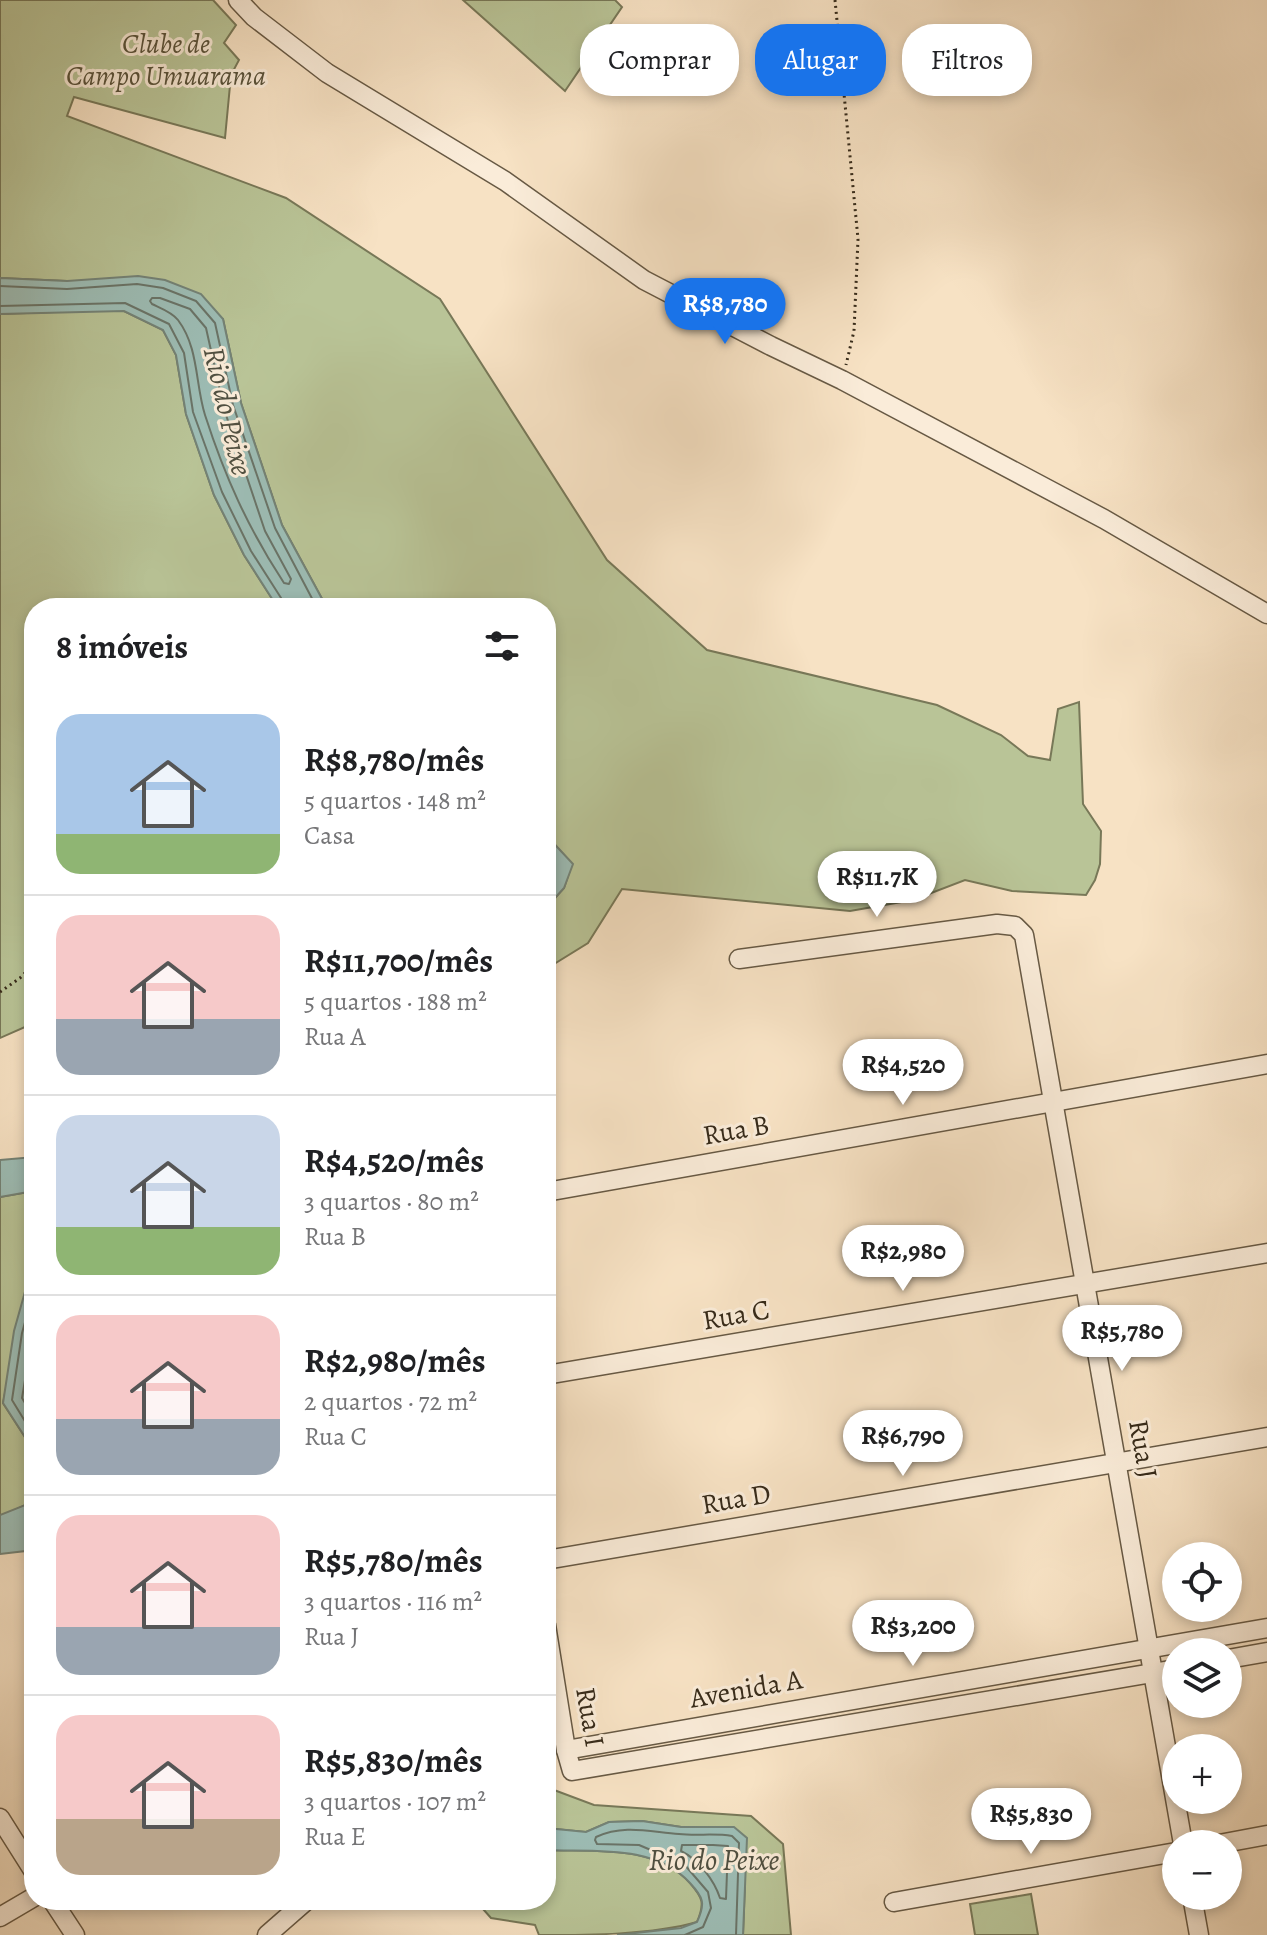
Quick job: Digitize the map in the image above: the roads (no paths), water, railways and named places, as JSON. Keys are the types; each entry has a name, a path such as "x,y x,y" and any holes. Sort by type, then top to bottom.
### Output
{"street":[{"path":"238,0 254,17 327,73 505,181 644,280 842,380 1104,519 1267,614"},
{"name":"Rua J","path":"739,959 997,924 1015,926 1024,935 1181,1830"},
{"name":"Rua B","path":"556,1190 1267,1064"},
{"name":"Rua C","path":"556,1373 1267,1253"},
{"name":"Rua D","path":"556,1558 1267,1437"},
{"name":"Avenida A","path":"566,1750 1267,1628"},
{"path":"1242,1656 1267,1652"},
{"name":"Avenida A","path":"572,1771 1162,1671"},
{"path":"810,1706 814,1730"},
{"name":"Rua I","path":"556,1725 572,1771"},
{"path":"0,1818 24,1856"},
{"path":"1242,1840 1267,1835"},
{"path":"894,1902 1162,1854"},
{"path":"0,1917 24,1903"},
{"path":"59,1910 75,1935"},
{"path":"267,1935 296,1910"},
{"path":"1195,1910 1199,1935"}],"water":[{"name":"Rio do Peixe","path":"138,276 165,280 201,294 223,319 241,403 282,525 322,598 272,598 244,555 214,495 186,414 176,355 163,330 124,311 0,314 0,278 67,281"},
{"path":"556,846 573,864 564,888 556,897"},
{"path":"24,1158 24,1193 0,1197 0,1160"},
{"path":"24,1295 24,1436 3,1403 14,1331"},
{"path":"24,1506 24,1551 0,1554 0,1515"},
{"name":"Rio do Peixe","path":"609,1822 734,1827 747,1838 743,1935 617,1935 681,1928 697,1922 702,1905 700,1896 690,1883 676,1870 659,1862 623,1853 556,1850 556,1829 586,1832"}],"park label":[{"name":"Clube de Campo Umuarama","path":"166,60"}]}
